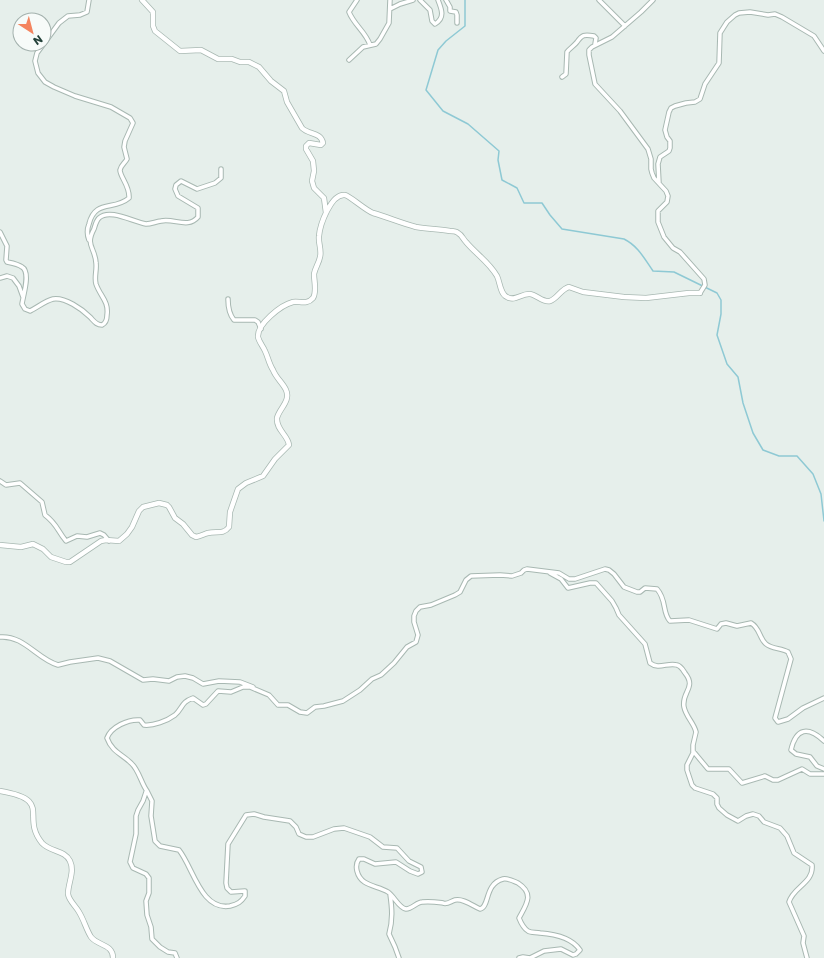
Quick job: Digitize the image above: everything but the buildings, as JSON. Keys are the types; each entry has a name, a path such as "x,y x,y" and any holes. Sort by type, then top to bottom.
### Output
{"street":[{"path":"89,0 87,12 80,15 68,16 59,23 39,50 35,61 38,73 46,82 71,94 111,107 130,118 133,123 128,132 124,147 127,159 120,168 129,192 129,198 121,203 97,209 92,215 88,225 87,235 90,240"},
{"path":"142,0 153,12 153,26 155,31 180,51 201,50 218,59 232,59 254,64 259,67 271,81 282,88 289,106 304,131 320,136 323,140 323,143 320,145 309,144 306,146 306,149 313,161 314,171 312,179 314,188 324,198 326,213"},
{"path":"357,0 349,12 366,35 370,45"},
{"path":"349,60 363,47 376,44 386,31 389,23 390,0"},
{"path":"390,9 413,0"},
{"path":"420,0 430,10 432,21 435,24 442,14 442,9 438,0"},
{"path":"446,0 450,6 450,11 456,12 458,15 457,23"},
{"path":"600,0 625,26"},
{"path":"0,545 16,547 33,544 42,549 51,557 70,562 102,541 119,541 132,527 139,511 143,507 159,503 167,505 175,518 187,528 192,535 196,537 209,533 224,532 229,527 230,512 238,489 246,483 263,476 275,459 289,445 289,441 281,432 277,422 287,398 287,392 272,370 268,357 260,343 258,337 261,328 274,312 292,302 308,302 312,299 315,294 315,272 321,257 319,238 321,223 336,198 344,195 372,213 418,227 456,232 460,234 465,241 481,256 497,276 503,293 508,298 531,294 544,301 549,301 569,287 583,292 624,297 658,297 700,292 705,285 704,279 680,252 669,244 658,222 658,211 667,202 668,196 666,191 654,178 648,149 620,111 595,84 589,55 589,50 595,44 612,37 653,0"},
{"path":"659,183 658,171 660,157 669,151 670,148 670,142 666,130 669,112 671,108 675,106 695,102 700,99 705,84 719,63 720,33 727,22 735,15 750,12 768,15 774,14 782,17 814,36 824,51"},
{"path":"562,77 566,74 567,52 579,38 583,35 594,36 596,38 595,44"},
{"path":"0,232 7,246 7,262 22,267 25,270 26,284 22,304 24,309 28,311 52,300 60,299 86,313 98,325 102,325 107,319 108,308 97,286 95,277 96,264 90,244 90,235 97,221 102,216 114,215 136,222 149,224 168,221 191,222 198,217 198,208 178,196 175,189 176,185 181,181 196,189 215,183 221,178 221,169"},
{"path":"0,278 7,276 13,278 19,286 23,297"},
{"path":"228,299 229,311 232,319 255,320 261,328"},
{"path":"0,481 6,485 20,483 29,489 42,502 45,515 53,520 61,536 66,541 76,536 87,537 100,533 109,541"},
{"path":"519,958 530,958 546,950 561,949 573,955 580,950 575,944 563,938 543,933 530,932 523,927 519,918 526,906 528,896 522,886 511,880 501,880 490,889 486,906 483,909 455,900 447,904 443,904 439,901 421,902 408,909 404,908 390,894 381,888 371,886 363,882 357,870 358,859 364,859 375,864 396,862 414,873 421,873 421,867 409,861 397,848 384,847 370,837 344,828 314,837 303,836 299,834 296,826 290,821 249,814 246,815 230,839 227,851 227,888 231,892 245,891 245,896 238,904 227,906 218,905 204,893 197,884 179,850 160,846 155,841 151,816 152,801 134,766 112,748 107,738 113,729 131,720 142,722 144,725 157,724 173,717 184,702 192,698 196,699 203,705 206,704 218,691 231,692 246,686 269,695 278,705 288,705 304,713 307,713 315,707 343,701 360,690 372,679 381,675 394,663 407,647 416,642 418,635 414,616 420,607 431,605 460,592 466,580 470,576 512,576 527,569 549,573 559,573 569,579 575,579 605,569 614,574 620,584 624,587 636,592 640,592 646,588 657,589 663,596 666,614 670,621 689,620 717,629 721,624 726,623 737,626 748,623 753,624 759,631 764,642 768,645 788,652 790,656 790,667 775,718 778,722 788,720 803,708 824,698"},
{"path":"549,573 561,579 568,588 590,582 596,583 612,600 619,615 645,644 650,663 652,665 662,666 672,664 677,665 690,678 690,686 683,701 685,712 696,732 693,754 687,765 687,770 694,787 713,794 719,808 727,815 738,821 753,814 759,816 764,822 780,828 787,836 794,853 812,865 812,871 809,878 794,894 789,902 804,936 802,943 807,958"},
{"path":"0,637 6,637 24,643 39,655 58,665 98,658 110,661 143,680 153,679 169,681 180,676 189,676 203,684 219,681 240,682 251,685 255,689"},
{"path":"824,741 811,731 804,731 797,736 791,750 796,754 810,757 816,766 824,769"},
{"path":"693,751 708,769 729,769 740,783 765,776 773,780 778,780 802,769 810,774 824,774"},
{"path":"0,791 20,795 30,802 34,809 34,827 41,842 47,847 61,852 69,859 72,868 68,895 70,900 80,913 90,937 93,941 110,948 113,958"},
{"path":"147,791 136,816 136,834 130,862 133,868 146,874 149,878 149,893 146,901 152,939 168,952 175,953 177,958"},
{"path":"390,894 393,908 392,926 389,934 396,947 398,958"}],"waterway":[{"path":"465,0 465,26 446,41 438,50 426,90 443,111 468,124 499,151 498,160 502,180 517,188 524,203 542,203 562,229 624,239 637,249 653,271 674,272 717,293 721,300 721,314 717,335 727,364 738,377 743,403 753,433 763,450 779,456 797,456 813,474 821,494 824,521"}]}
